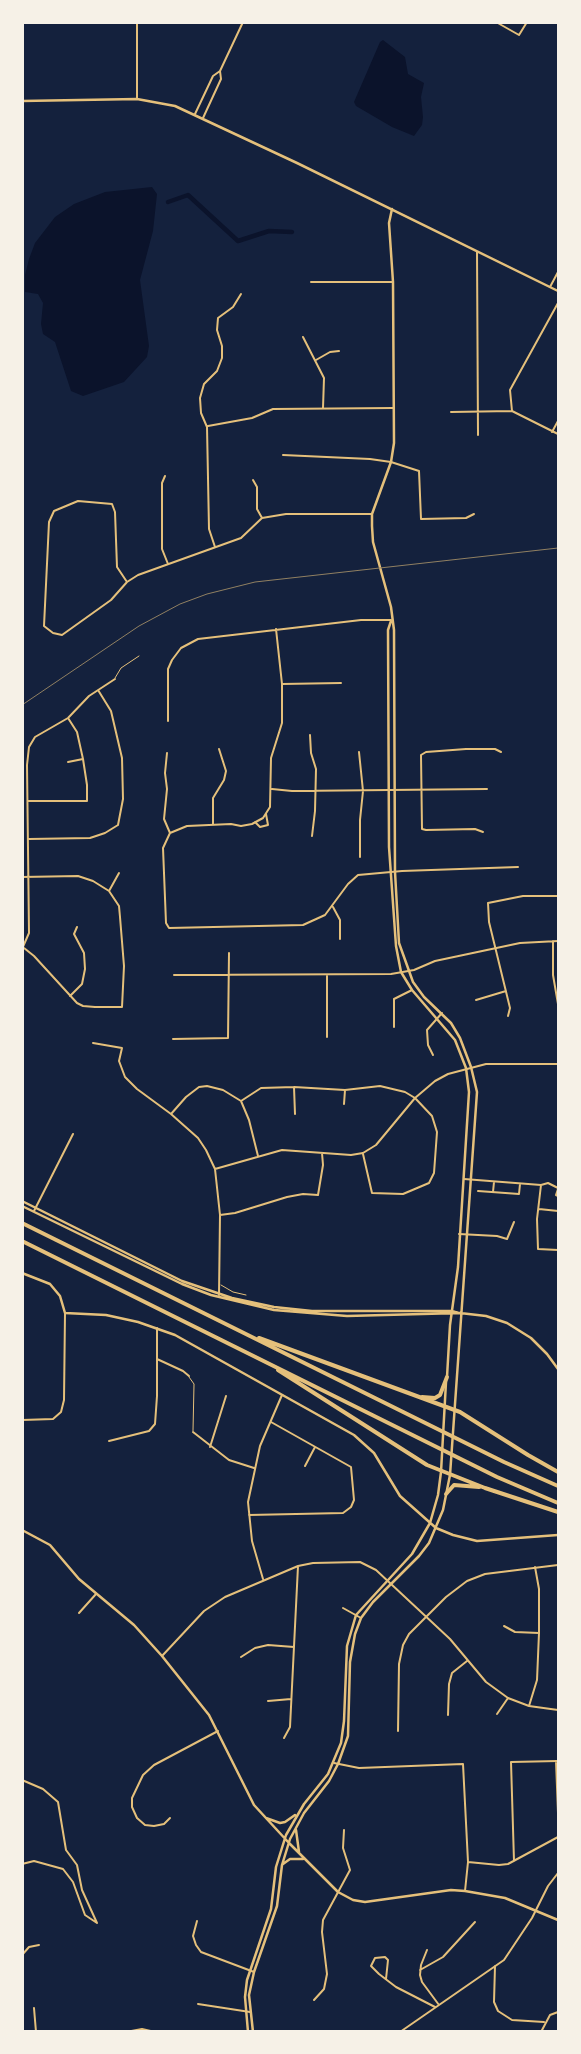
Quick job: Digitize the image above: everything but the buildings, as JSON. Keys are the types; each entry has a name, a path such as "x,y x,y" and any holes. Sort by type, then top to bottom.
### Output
{"highway":[{"path":"22,1223 433,1427 558,1486"},
{"path":"22,1241 513,1485 558,1503"},
{"path":"235,1329 460,1412 528,1456 558,1472"},
{"path":"261,1360 404,1451 441,1472 558,1512"},
{"path":"415,1396 430,1398 440,1395 446,1377"},
{"path":"446,1494 454,1485 485,1488"}],"street":[{"path":"137,22 137,99"},
{"path":"195,114 213,76 220,71 243,22"},
{"path":"496,22 519,36 527,22"},
{"path":"203,118 221,79 220,71"},
{"path":"22,101 137,99 166,103 195,114 558,291"},
{"path":"253,2032 250,1995 254,1972 277,1906 282,1865 289,1843 304,1813 329,1782 348,1736 351,1649 361,1618 373,1602 419,1556 436,1528 450,1475 477,1092 472,1067 460,1038 442,1013 424,997 408,971 399,943 396,872 394,630 391,620 391,607 373,542 372,514 391,462 394,443 392,408 393,282 389,222 392,209"},
{"path":"477,252 478,434"},
{"path":"550,287 558,272"},
{"path":"311,282 393,282"},
{"path":"216,548 210,529 207,426 201,413 200,398 204,384 217,371 222,358 222,346 217,330 218,318 233,307 241,294"},
{"path":"512,411 510,390 558,303"},
{"path":"303,338 324,378 323,408"},
{"path":"316,360 330,352 339,351"},
{"path":"207,426 252,418 274,409 392,408"},
{"path":"451,412 512,411 558,434"},
{"path":"552,432 558,421"},
{"path":"283,455 370,459 391,462 419,471 421,519 466,518 474,514"},
{"path":"165,476 162,484 162,549 168,564"},
{"path":"253,480 257,487 257,509 262,518"},
{"path":"127,582 117,568 115,512 112,504 78,501 54,511 49,522 44,626 53,633 62,635 111,600 127,582 138,574 241,538 262,518 286,514 372,514"},
{"path":"168,721 168,669 181,648 198,639 361,620 391,620"},
{"path":"248,2032 246,1988 250,1970 271,1909 275,1876 284,1839 298,1813 320,1786 334,1763 343,1730 347,1646 356,1615 412,1554 430,1523 438,1495 441,1472 446,1377 451,1315 458,1267 469,1092 466,1068 454,1040 412,990 401,972 392,909 390,872 388,630 391,620"},
{"path":"276,629 282,684 282,723 271,758 272,789 270,807 263,818 242,826 231,824 187,826 170,833 163,848 166,923 169,928 303,925 325,915 348,884 358,876 390,872 518,867"},
{"path":"22,877 28,877 78,876 94,881 109,891 119,906 124,966 122,1007 83,1006 70,996 34,956 23,949 29,933 28,877 28,801 27,765 29,747 35,737 68,718 89,696 115,679"},
{"path":"282,684 341,682"},
{"path":"28,839 90,838 105,833 118,824 123,799 122,758 111,711 98,690"},
{"path":"28,801 87,801 87,785 77,732 68,718"},
{"path":"310,735 310,753 316,769 312,836"},
{"path":"213,825 213,798 224,780 226,771 226,764 219,749"},
{"path":"483,832 475,829 422,829 420,760 423,753 466,749 495,749 501,752"},
{"path":"359,752 363,791 360,820 360,857"},
{"path":"167,753 165,773 167,789 164,819 170,833"},
{"path":"68,762 83,759"},
{"path":"22,765 27,765"},
{"path":"272,789 316,791 420,788 486,789"},
{"path":"255,822 264,828 268,825 266,814"},
{"path":"109,891 119,873"},
{"path":"508,1016 510,1008 489,922 488,903 523,896 558,896"},
{"path":"333,906 340,920 340,939"},
{"path":"70,996 82,984 85,970 84,953 74,934 77,927"},
{"path":"553,941 553,976 558,1004"},
{"path":"174,975 401,972 435,961 520,943 558,941"},
{"path":"173,1039 228,1038 229,953"},
{"path":"327,974 327,1038"},
{"path":"394,1027 394,999 412,990"},
{"path":"476,1000 506,991"},
{"path":"433,1056 426,1035 427,1030 442,1013"},
{"path":"93,1044 122,1048 119,1061 124,1077 137,1089 172,1114 198,1138 206,1150 215,1169 220,1215 221,1285 219,1296"},
{"path":"215,1169 258,1156 291,1150 363,1153 376,1145 415,1098 435,1081 466,1068 486,1064 558,1064"},
{"path":"172,1114 186,1097 199,1087 207,1086 223,1090 241,1101 258,1156"},
{"path":"241,1101 261,1088 294,1087 345,1090 380,1086 392,1088 415,1098 432,1116 436,1132 434,1173 429,1183 403,1194 372,1193 363,1153"},
{"path":"294,1087 295,1114"},
{"path":"344,1104 345,1090"},
{"path":"34,1211 73,1134"},
{"path":"220,1215 236,1213 287,1197 303,1194 318,1195 323,1165 322,1152"},
{"path":"464,1179 520,1184 541,1185 548,1183 558,1188 556,1195 558,1196"},
{"path":"493,1192 494,1182"},
{"path":"478,1192 519,1194 520,1184"},
{"path":"541,1185 537,1219 538,1249 558,1250"},
{"path":"22,1201 172,1276 219,1296 274,1307 312,1311 452,1311 492,1318 523,1332 538,1344 558,1369"},
{"path":"22,1206 182,1284 274,1310 347,1316 451,1315 460,1313"},
{"path":"539,1209 558,1210"},
{"path":"459,1234 497,1236 507,1239 514,1222"},
{"path":"22,1272 50,1284 60,1296 65,1313 64,1400 61,1412 52,1419 22,1420"},
{"path":"65,1313 106,1315 157,1328 217,1357 320,1415 364,1443 374,1453 400,1496 436,1528 453,1536 477,1541 558,1535"},
{"path":"108,1441 149,1431 155,1424 157,1411 157,1328"},
{"path":"157,1359 183,1371 189,1376"},
{"path":"263,1579 256,1562 248,1502 260,1446 282,1395"},
{"path":"210,1447 226,1396"},
{"path":"249,1515 343,1513 351,1507 354,1500 351,1467 271,1422"},
{"path":"193,1432 229,1460 254,1468"},
{"path":"304,1466 315,1447"},
{"path":"22,1530 50,1545 79,1579 134,1625 162,1656 202,1704 218,1731 249,1797 284,1839 338,1892 353,1900 365,1902 450,1890 465,1890 505,1898 558,1920"},
{"path":"162,1656 204,1611 225,1597 263,1579 298,1566 313,1563 360,1562 370,1565 427,1617 450,1639 486,1682 508,1698 529,1706 558,1710"},
{"path":"398,1731 399,1664 403,1645 409,1634 446,1597 467,1581 485,1574 558,1565"},
{"path":"284,1738 290,1727 298,1566"},
{"path":"529,1706 537,1680 539,1589 535,1567"},
{"path":"79,1614 96,1594"},
{"path":"343,1608 361,1618"},
{"path":"504,1626 515,1632 539,1633"},
{"path":"242,1657 255,1648 268,1645 294,1646"},
{"path":"448,1714 449,1684 452,1673 467,1661"},
{"path":"497,1714 508,1698"},
{"path":"268,1701 291,1699"},
{"path":"170,1818 164,1824 154,1826 144,1824 137,1818 132,1807 132,1798 143,1776 154,1765 218,1731"},
{"path":"514,1861 510,1762 557,1761 558,1813"},
{"path":"334,1763 349,1768 464,1764 468,1862 465,1890"},
{"path":"22,1780 43,1789 58,1802 66,1850 77,1866 82,1890 97,1923 85,1915 73,1882 63,1869 34,1861 22,1864"},
{"path":"266,1818 280,1823 286,1822 298,1813"},
{"path":"296,1828 299,1853"},
{"path":"314,2000 324,1988 327,1974 322,1932 323,1920 350,1870 343,1848 344,1830"},
{"path":"468,1862 499,1865 514,1861 558,1837"},
{"path":"282,1865 290,1859 305,1860"},
{"path":"400,2032 496,1966 512,1952 548,1886 558,1873"},
{"path":"197,1921 193,1936 201,1952 254,1972"},
{"path":"420,1970 444,1957 475,1922"},
{"path":"22,1955 29,1947 39,1945"},
{"path":"427,1950 420,1970 422,1982 439,2005"},
{"path":"386,1980 388,1960 385,1957 375,1958 371,1966 386,1980 435,2007"},
{"path":"496,1966 494,2002 498,2011 512,2020 544,2022"},
{"path":"198,2004 250,2012"},
{"path":"34,2008 36,2032"},
{"path":"541,2032 544,2022 550,2015 558,2012"},
{"path":"126,2032 142,2029 155,2032"}],"lane":[{"path":"115,679 121,668 139,656"},
{"path":"221,1285 232,1292 246,1295"},
{"path":"189,1376 194,1384 193,1432"}],"water":[{"path":"383,40 405,57 408,74 424,83 421,97 422,125 414,136 392,127 356,106 354,102 380,42"},
{"path":"152,187 157,194 153,231 140,280 149,346 147,357 124,382 83,396 71,391 55,342 43,334 41,324 43,303 38,294 25,292 25,275 29,259 35,243 55,217 74,204 105,192"}],"waterway":[{"path":"168,202 188,195 238,241 269,231 292,232"}],"railway":[{"path":"22,705 139,626 180,604 207,594 255,582 558,548"}]}
